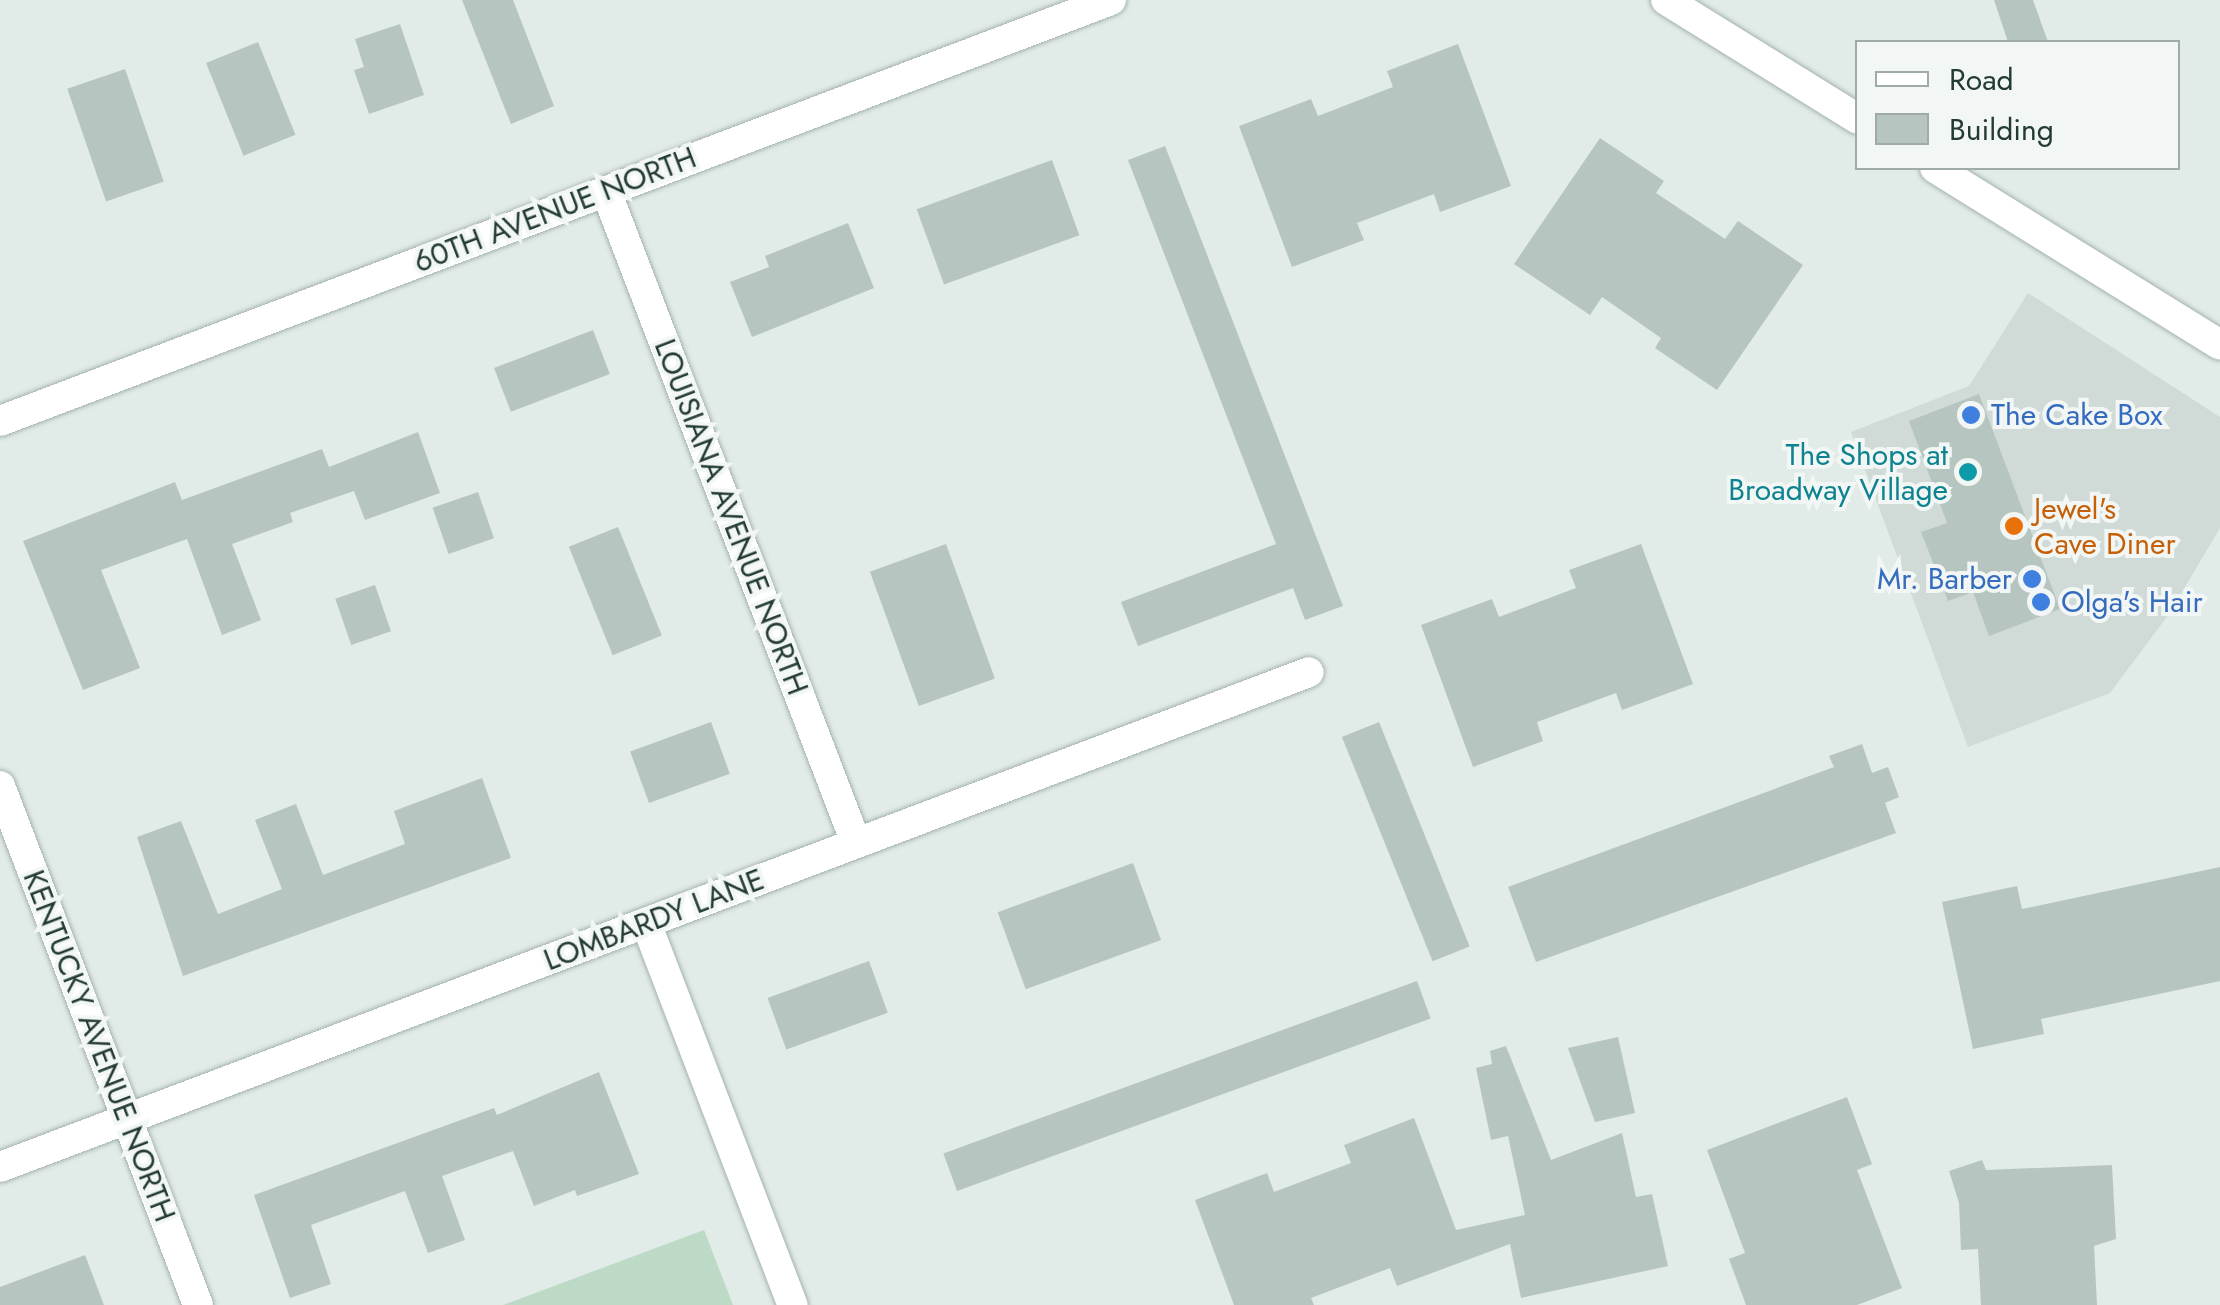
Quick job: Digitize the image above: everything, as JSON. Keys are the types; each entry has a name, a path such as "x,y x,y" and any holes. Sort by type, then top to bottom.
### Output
{"street":[{"name":"60TH AVENUE NORTH","path":"0,420 1110,0"},
{"path":"1666,0 1855,117"},
{"path":"1938,170 2220,346"},
{"name":"LOUISIANA AVENUE NORTH","path":"606,191 856,843"},
{"name":"LOMBARDY LANE","path":"0,1167 1309,672"},
{"name":"KENTUCKY AVENUE NORTH","path":"0,786 198,1305"},
{"path":"646,923 793,1305"}],"shaded area":[{"path":"2028,293 2220,417 2220,528 2169,614 2110,693 1968,747 1851,432 1969,386"}],"green space":[{"path":"704,1230 733,1305 503,1305"}],"building":[{"path":"462,0 513,0 554,106 511,124"},
{"path":"1994,0 2033,0 2047,40 2007,40"},
{"path":"400,24 424,95 369,114 354,70 364,67 355,39"},
{"path":"258,42 295,135 244,156 206,63"},
{"path":"1458,44 1511,186 1440,212 1434,194 1357,223 1364,240 1292,267 1239,126 1311,99 1318,116 1393,87 1387,71"},
{"path":"125,69 164,182 106,201 67,89"},
{"path":"1600,138 1664,181 1656,193 1725,239 1738,221 1803,265 1717,390 1655,348 1661,338 1602,297 1590,315 1514,264"},
{"path":"1165,146 1343,606 1305,620 1293,588 1138,646 1121,602 1276,544 1128,160"},
{"path":"1052,160 1079,235 944,284 917,209"},
{"path":"848,223 874,288 752,337 730,282 769,267 765,256"},
{"path":"593,330 610,374 511,412 494,368"},
{"name":"The Shops at Broadway Village","path":"1979,394 2060,609 1989,636 1973,592 1948,601 1921,532 1947,523 1909,421"},
{"path":"418,432 440,493 365,520 354,491 290,513 293,522 232,544 261,620 222,635 187,539 101,570 140,668 83,690 23,541 175,482 182,500 322,449 329,467"},
{"path":"478,492 494,538 449,554 433,508"},
{"path":"618,527 662,635 613,655 569,547"},
{"path":"946,544 995,678 919,706 870,572"},
{"path":"1641,544 1693,684 1622,710 1616,693 1537,722 1543,741 1473,767 1421,625 1492,599 1499,617 1576,588 1569,570"},
{"path":"375,585 391,631 351,645 335,599"},
{"path":"711,722 730,774 649,803 630,751"},
{"path":"1379,722 1470,946 1433,961 1342,737"},
{"path":"1862,744 1872,773 1888,767 1899,797 1885,803 1896,833 1536,962 1508,887 1834,767 1829,756"},
{"path":"482,778 511,858 183,976 137,837 181,821 218,914 282,889 255,820 296,804 323,875 405,844 394,811"},
{"path":"1133,863 1161,940 1026,989 998,912"},
{"path":"2220,867 2220,981 2041,1019 2044,1034 1973,1049 1942,902 2017,886 2022,909"},
{"path":"869,961 888,1013 786,1050 768,998"},
{"path":"1417,981 1431,1019 957,1191 943,1153"},
{"path":"1618,1037 1635,1113 1595,1122 1568,1048"},
{"path":"1506,1046 1551,1160 1622,1133 1636,1197 1652,1194 1668,1266 1521,1298 1510,1244 1397,1286 1390,1268 1311,1298 1314,1305 1234,1305 1195,1200 1267,1173 1274,1192 1351,1163 1344,1145 1414,1118 1456,1230 1525,1215 1508,1136 1491,1140 1476,1068 1492,1064 1490,1051"},
{"path":"599,1072 639,1174 577,1196 575,1190 534,1206 513,1151 442,1176 465,1240 428,1253 405,1191 311,1225 331,1284 290,1298 254,1195 494,1108 497,1115"},
{"path":"1847,1097 1872,1164 1857,1170 1902,1288 1857,1305 1746,1305 1729,1259 1745,1253 1707,1150"},
{"path":"1982,1160 1986,1170 2112,1165 2116,1239 2094,1246 2097,1305 1981,1305 1978,1249 1961,1250 1959,1203 1949,1171"},
{"path":"85,1255 104,1305 0,1305 0,1287"}],"place":[{"name":"The Cake Box","path":"1971,415"},
{"name":"The Shops at Broadway Village","path":"1968,472"},
{"name":"Jewel's Cave Diner","path":"2014,526"},
{"name":"Mr. Barber","path":"2032,579"},
{"name":"Olga's Hair","path":"2041,602"}]}
